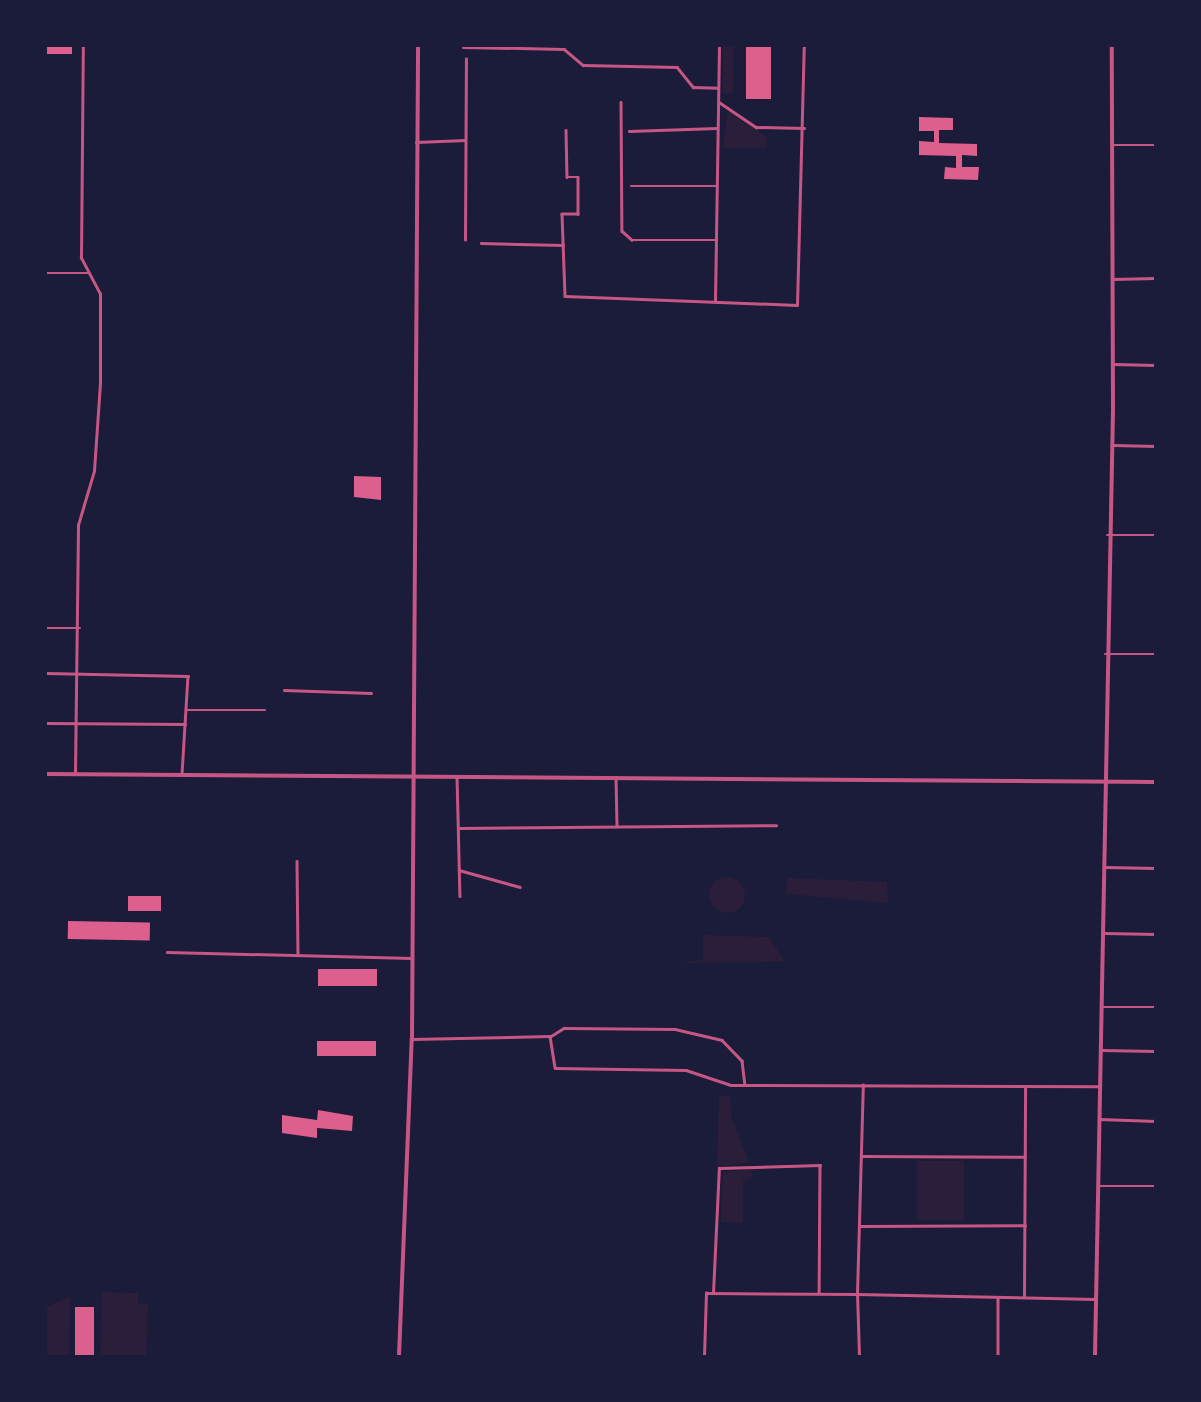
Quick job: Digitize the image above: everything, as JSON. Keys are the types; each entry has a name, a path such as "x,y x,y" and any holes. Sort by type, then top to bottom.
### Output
{"street":[{"path":"75,774 80,674 78,525 94,471 100,383 100,294 81,258 83,46"},
{"path":"399,1356 412,1039 411,776 418,46"},
{"path":"715,301 719,46"},
{"path":"566,130 567,177 578,177 578,214 562,214 565,296 797,305 804,128 804,46"},
{"path":"1095,1356 1105,867 1107,535 1112,445 1112,46"},
{"path":"463,47 564,48 583,65 677,67 693,87 718,88"},
{"path":"465,240 466,59"},
{"path":"621,102 622,231 632,240 716,240"},
{"path":"717,102 728,102 756,127 804,128"},
{"path":"629,131 717,128"},
{"path":"416,142 465,140"},
{"path":"1111,145 1156,145"},
{"path":"631,186 717,186"},
{"path":"481,243 563,245"},
{"path":"47,273 90,273"},
{"path":"1112,279 1156,278"},
{"path":"1113,364 1156,365"},
{"path":"1112,445 1156,446"},
{"path":"1107,535 1156,536"},
{"path":"46,628 80,628"},
{"path":"1105,654 1156,654"},
{"path":"46,673 188,676 182,774"},
{"path":"284,690 371,693"},
{"path":"186,710 265,710"},
{"path":"46,723 185,724"},
{"path":"46,774 1156,782"},
{"path":"457,776 460,896"},
{"path":"616,777 617,827"},
{"path":"458,828 776,825"},
{"path":"297,861 298,955"},
{"path":"1105,867 1156,868"},
{"path":"459,870 520,887"},
{"path":"1104,933 1156,934"},
{"path":"167,952 412,958"},
{"path":"1101,1007 1156,1007"},
{"path":"412,1039 550,1036 564,1028 675,1029 710,1037 742,1061 745,1085"},
{"path":"550,1036 555,1068 686,1070 745,1085 1100,1086"},
{"path":"1101,1050 1156,1051"},
{"path":"859,1356 857,1294 863,1084"},
{"path":"1024,1297 1025,1087"},
{"path":"1099,1119 1156,1121"},
{"path":"861,1156 1025,1157"},
{"path":"713,1293 719,1168 820,1165 819,1293"},
{"path":"1097,1186 1156,1186"},
{"path":"860,1226 1025,1225"},
{"path":"704,1356 706,1293 1096,1299"},
{"path":"998,1297 998,1356"}],"shaded area":[{"path":"723,46 733,46 733,93 723,93"},
{"path":"728,106 767,138 767,148 723,148"},
{"path":"727,877 740,882 745,895 740,908 727,913 714,908 709,895 714,882"},
{"path":"787,878 887,882 888,903 786,894"},
{"path":"703,935 769,937 785,962 681,963 703,959"},
{"path":"719,1096 730,1096 732,1120 750,1163 717,1166"},
{"path":"917,1161 964,1161 964,1220 917,1220"},
{"path":"753,1169 751,1179 743,1181 743,1223 721,1222 723,1172"},
{"path":"102,1292 138,1293 138,1303 148,1304 146,1356 100,1356"},
{"path":"70,1296 69,1356 46,1356 46,1307"}],"building":[{"path":"46,46 72,46 72,54 46,54"},
{"path":"746,46 771,46 771,99 746,99"},
{"path":"919,117 953,118 953,130 939,130 939,143 977,144 977,156 962,155 962,167 979,167 978,180 944,179 945,167 956,168 956,156 919,155 919,141 934,142 934,131 919,131"},
{"path":"354,476 381,477 381,500 354,497"},
{"path":"128,896 161,896 161,911 128,911"},
{"path":"68,921 150,922 150,940 68,939"},
{"path":"318,969 377,969 377,986 318,986"},
{"path":"317,1041 376,1041 376,1056 317,1056"},
{"path":"318,1110 353,1116 352,1131 317,1128 317,1138 282,1133 282,1115 317,1120"},
{"path":"75,1307 94,1307 94,1356 75,1356"}]}
